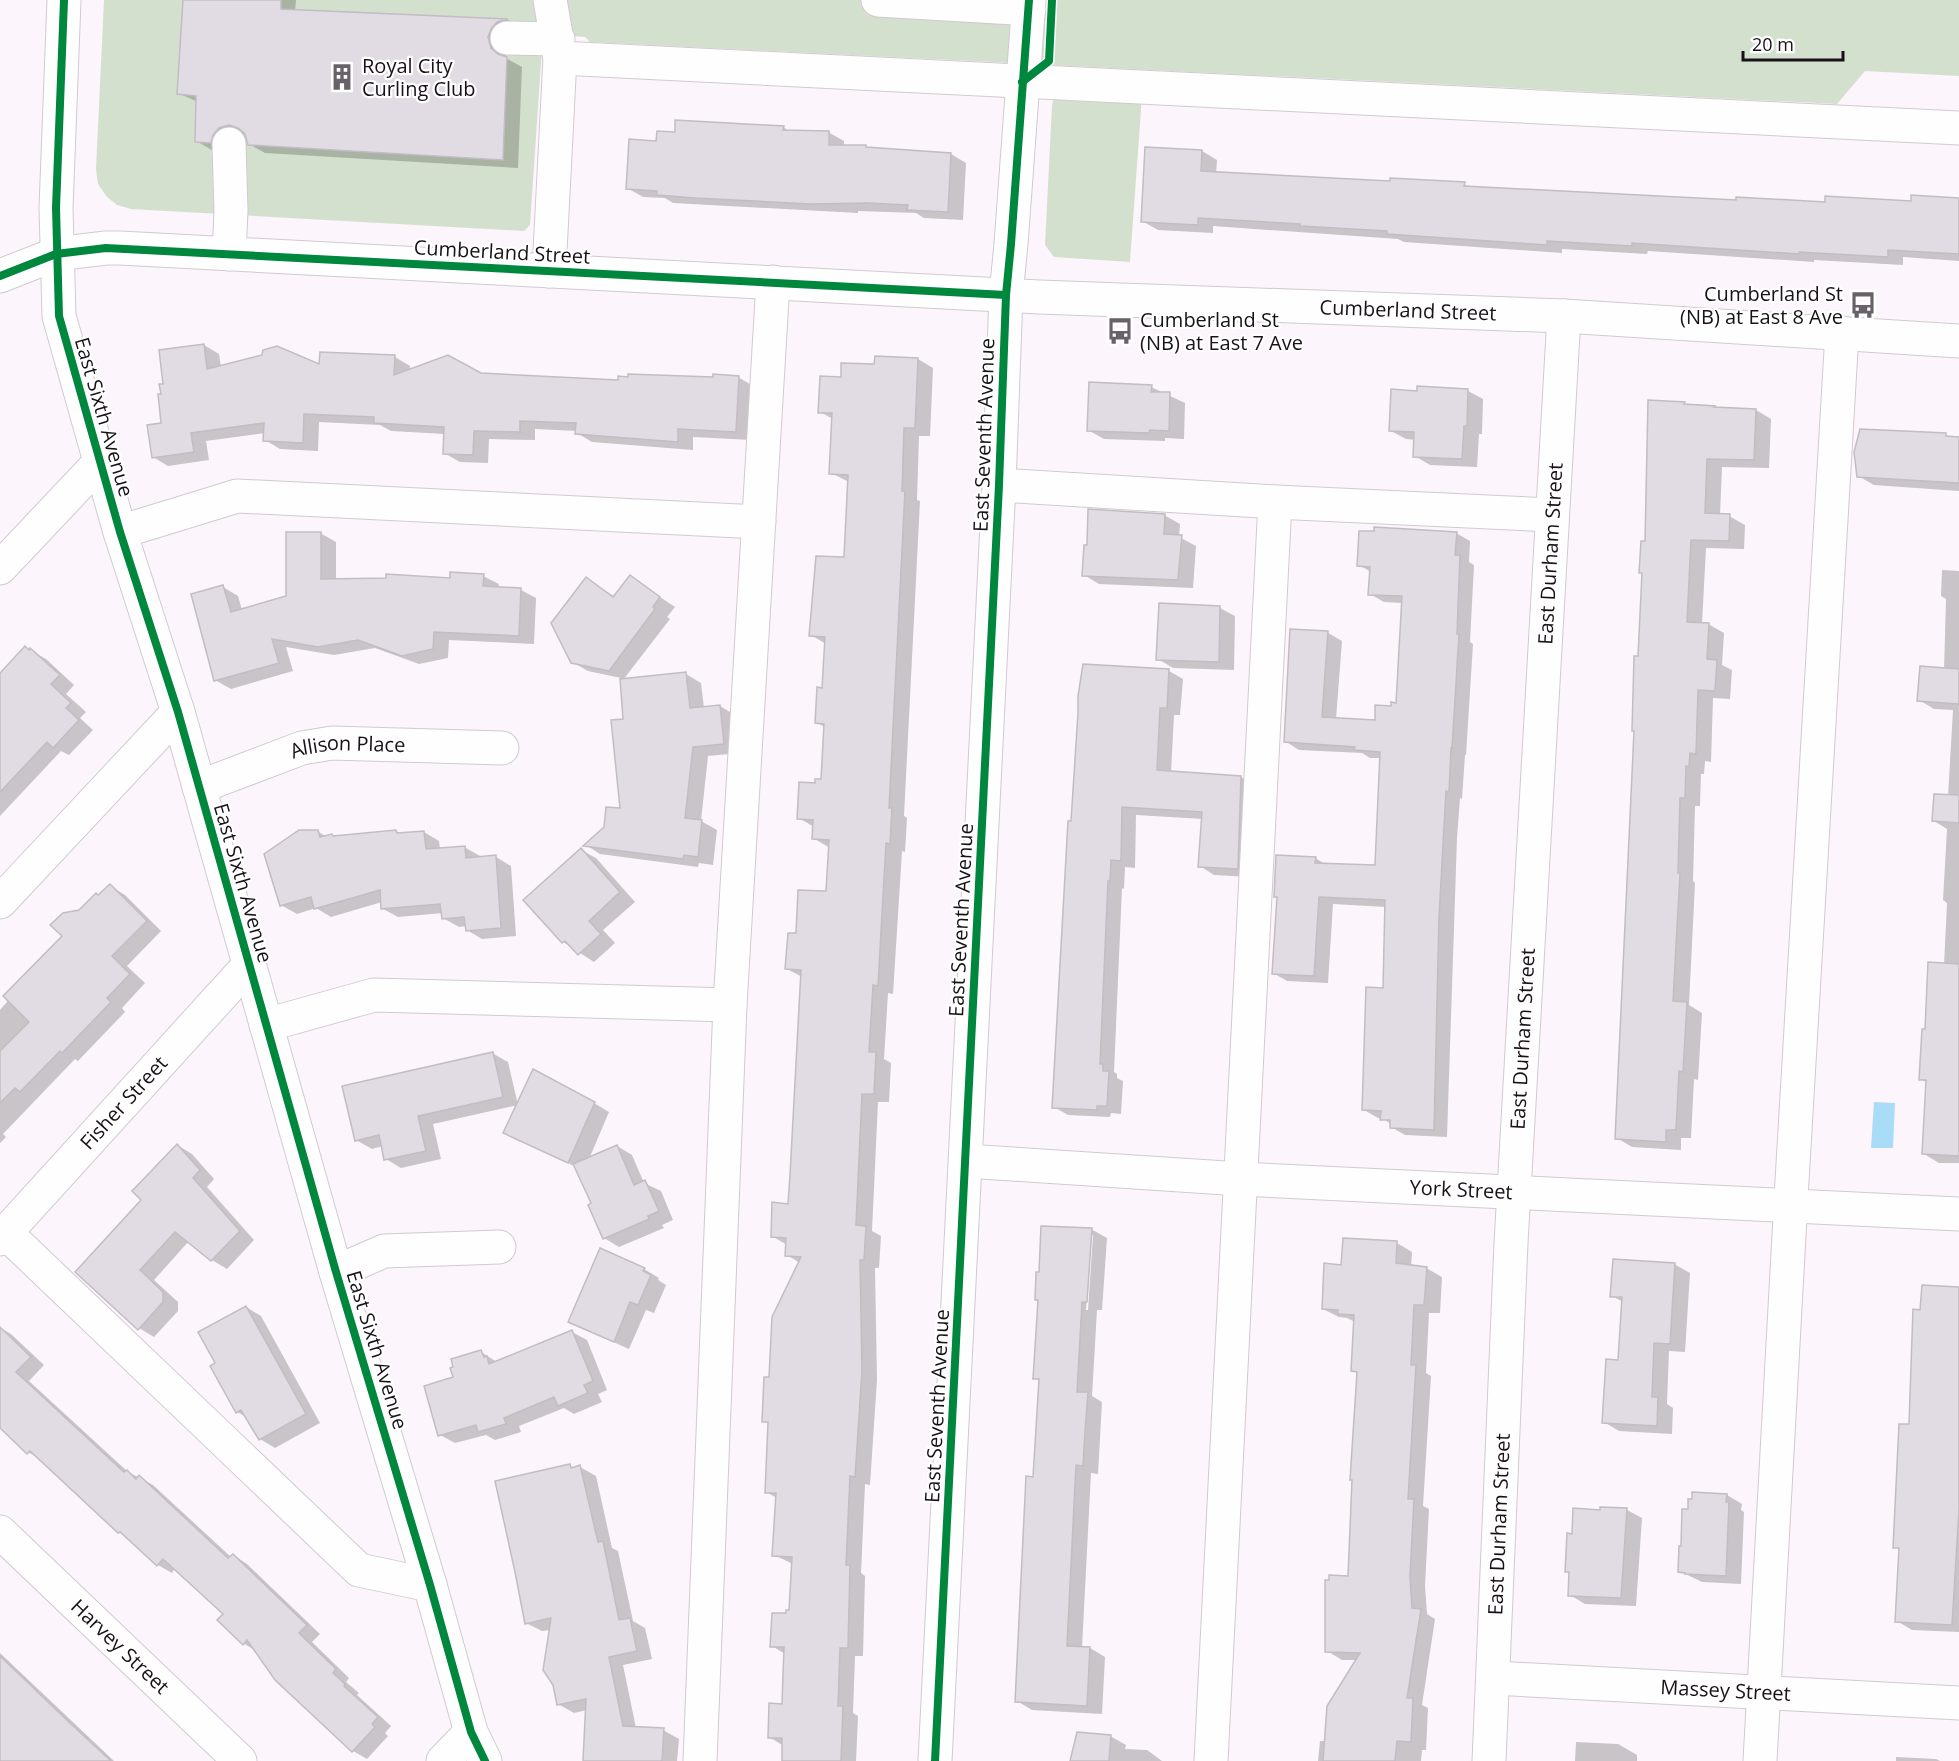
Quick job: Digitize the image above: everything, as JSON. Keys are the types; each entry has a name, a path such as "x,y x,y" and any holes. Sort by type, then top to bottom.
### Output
{"street":[{"name":"East Sixth Avenue","path":"64,0 56,208 59,316 120,532 178,712 336,1272 430,1585 471,1732 485,1761"},
{"path":"549,270 559,48 550,0"},
{"path":"878,0 1028,14"},
{"name":"East Seventh Avenue","path":"935,1761 999,485 1006,295 1028,14"},
{"path":"507,38 559,48 1022,82 1959,128"},
{"path":"229,144 231,211 229,254"},
{"name":"Cumberland Street","path":"0,276 56,254 106,248 1006,295 1564,316 1959,341"},
{"path":"700,1761 730,1005 773,282"},
{"name":"East Durham Street","path":"1489,1761 1515,1193 1564,316"},
{"path":"1760,1761 1790,1206 1842,333"},
{"path":"0,567 100,462"},
{"path":"999,485 1275,502 1552,514"},
{"path":"120,532 237,496 759,522"},
{"path":"1211,1761 1275,502"},
{"path":"0,902 178,712"},
{"name":"Allison Place","path":"199,787 302,747 332,743 502,748"},
{"name":"Fisher Street","path":"3,1236 249,966"},
{"path":"266,1025 375,995 730,1005"},
{"name":"York Street","path":"966,1161 1241,1179 1959,1214"},
{"path":"3,1236 359,1570 430,1585"},
{"path":"336,1272 384,1251 499,1247"},
{"name":"Harvey Street","path":"0,1532 240,1761"},
{"name":"Massey Street","path":"1494,1678 1763,1694 1959,1702"},
{"path":"444,1761 471,1732"}],"green space":[{"path":"104,0 1959,0 1959,76 1865,71 1837,104 590,42 585,37 543,34 530,225 524,231 131,209 117,205 107,197 98,184 96,169"},
{"path":"1054,96 1142,96 1130,262 1054,257 1045,245"}],"water":[{"path":"1874,1102 1895,1103 1893,1148 1871,1148"}],"building":[{"name":"Royal City Curling Club","path":"183,0 281,0 281,9 508,19 497,22 488,37 491,48 507,57 503,160 248,145 245,134 229,125 219,128 213,135 211,143 195,142 196,96 177,94"},
{"path":"675,120 784,126 783,130 829,131 829,145 866,145 866,147 951,153 948,212 907,210 908,205 811,204 695,198 657,195 657,191 626,189 629,139 656,141 657,131 675,132"},
{"path":"1145,147 1202,150 1201,171 1390,181 1390,178 1465,182 1464,186 1736,200 1736,197 1825,202 1825,196 1911,201 1911,195 1959,198 1959,254 1888,250 1888,257 1799,252 1799,254 1632,243 1632,246 1547,241 1547,245 1387,234 1387,231 1300,226 1300,224 1198,218 1198,225 1141,222"},
{"path":"204,344 207,369 262,355 263,350 277,346 319,364 320,352 395,355 394,375 448,355 481,373 618,380 618,376 628,377 628,374 739,376 736,432 678,429 678,442 575,434 576,423 520,421 520,432 474,431 473,455 443,454 444,427 374,423 374,417 304,414 303,443 263,441 264,423 191,433 194,452 152,458 147,425 161,423 158,394 161,394 159,384 163,384 159,350"},
{"path":"875,356 918,358 915,428 904,428 902,491 905,491 889,808 892,808 890,844 886,843 878,986 873,985 869,1052 876,1052 874,1094 862,1094 856,1225 866,1226 864,1260 860,1260 862,1371 855,1477 850,1476 846,1565 850,1565 848,1648 840,1648 838,1706 843,1706 841,1761 782,1761 782,1738 768,1738 769,1703 782,1704 784,1647 770,1647 772,1613 786,1613 786,1610 789,1610 792,1557 772,1556 776,1493 765,1493 768,1422 762,1422 764,1377 769,1377 772,1317 801,1257 785,1256 786,1238 771,1237 772,1202 788,1204 790,1175 801,970 785,969 788,933 796,933 798,890 826,891 829,840 812,839 813,820 797,819 799,782 815,783 815,779 821,779 824,724 815,723 817,687 822,688 825,637 809,636 816,556 844,557 848,475 829,474 832,413 818,413 820,376 841,377 841,363 874,364"},
{"path":"1089,382 1152,385 1151,392 1170,392 1169,431 1150,430 1149,433 1087,431"},
{"path":"1417,386 1468,389 1467,426 1464,426 1462,459 1413,457 1414,432 1389,431 1391,389 1417,391"},
{"path":"1648,400 1756,409 1754,460 1707,459 1705,513 1730,514 1729,541 1691,540 1687,622 1709,623 1707,659 1717,660 1715,691 1698,690 1696,754 1690,753 1689,766 1686,766 1685,798 1680,798 1678,873 1680,873 1673,1001 1687,1002 1683,1072 1679,1071 1676,1130 1666,1130 1666,1142 1615,1139 1634,731 1632,731 1634,656 1638,656 1642,573 1639,573 1641,541 1645,541"},
{"path":"1860,429 1946,433 1946,436 1959,437 1959,483 1857,477 1854,452"},
{"path":"1088,509 1165,514 1164,534 1182,535 1178,580 1082,576 1084,545 1087,545"},
{"path":"1374,527 1457,532 1455,555 1460,555 1457,634 1459,634 1449,792 1446,791 1439,917 1434,1130 1390,1128 1390,1120 1380,1120 1381,1111 1362,1110 1366,987 1383,988 1385,900 1319,897 1314,976 1272,974 1277,897 1274,897 1276,855 1316,857 1315,863 1375,865 1380,752 1354,750 1355,747 1284,742 1290,629 1328,631 1322,717 1375,720 1375,705 1391,706 1391,702 1396,703 1402,596 1368,595 1370,567 1357,566 1359,531 1374,531"},
{"path":"286,532 321,532 321,579 386,578 386,574 450,578 450,572 484,574 483,586 521,588 519,636 434,632 433,649 402,656 358,640 318,647 272,639 279,663 214,681 191,594 223,585 231,612 286,596"},
{"path":"630,575 660,597 653,607 655,609 609,671 571,663 551,623 586,577 613,597"},
{"path":"1159,603 1220,606 1219,662 1156,660"},
{"path":"25,646 60,675 51,684 71,703 66,708 79,720 53,748 47,742 0,792 0,673"},
{"path":"1083,664 1169,669 1167,708 1160,708 1157,770 1241,776 1238,869 1198,867 1202,812 1122,807 1121,861 1111,860 1110,881 1108,881 1100,1064 1103,1064 1103,1071 1109,1071 1107,1106 1097,1106 1097,1110 1052,1108 1068,821 1071,821 1078,696"},
{"path":"1920,666 1959,669 1959,704 1917,701"},
{"path":"686,672 690,708 720,705 724,744 693,747 685,818 702,820 698,857 684,855 683,859 583,846 604,827 606,807 620,808 611,720 623,719 620,679"},
{"path":"1934,794 1959,795 1959,823 1932,821"},
{"path":"299,830 318,830 320,837 332,834 333,836 396,830 397,833 424,831 426,849 465,846 466,858 496,855 501,928 466,931 464,917 442,919 440,904 381,909 380,890 314,909 311,897 280,906 264,854"},
{"path":"581,848 620,892 589,921 601,934 578,955 565,941 562,943 523,900"},
{"path":"110,884 147,921 112,956 130,974 107,998 111,1002 62,1053 60,1051 20,1092 15,1088 0,1103 0,1051 29,1022 3,996 62,936 50,925 63,913 79,910 96,893 98,895"},
{"path":"1928,962 1959,964 1959,1156 1922,1154 1926,1080 1919,1080 1922,1029 1925,1029"},
{"path":"493,1052 503,1097 418,1116 426,1151 384,1160 379,1135 355,1141 342,1086"},
{"path":"533,1069 595,1102 568,1163 503,1133"},
{"path":"177,1144 200,1170 193,1178 240,1231 211,1261 175,1232 140,1270 163,1292 163,1302 138,1330 75,1272 141,1200 132,1191"},
{"path":"617,1145 634,1185 645,1180 659,1211 648,1216 649,1219 603,1239 588,1205 591,1203 573,1164"},
{"path":"1041,1226 1092,1228 1087,1302 1082,1302 1077,1392 1088,1392 1083,1466 1076,1465 1067,1646 1090,1647 1087,1706 1015,1702 1026,1476 1033,1477 1039,1379 1033,1379 1038,1300 1035,1300 1036,1272 1039,1272"},
{"path":"1343,1238 1397,1241 1396,1263 1427,1267 1424,1305 1414,1305 1411,1365 1416,1365 1408,1499 1414,1499 1410,1576 1412,1608 1421,1609 1407,1698 1413,1698 1411,1742 1397,1741 1395,1761 1323,1761 1327,1706 1360,1653 1325,1652 1325,1580 1329,1580 1329,1575 1348,1576 1352,1480 1350,1480 1357,1372 1351,1371 1354,1315 1338,1314 1338,1310 1322,1309 1324,1263 1341,1265"},
{"path":"600,1248 645,1268 643,1271 651,1275 638,1305 630,1302 614,1342 568,1322"},
{"path":"1613,1259 1675,1263 1670,1344 1654,1343 1652,1397 1658,1397 1657,1426 1602,1423 1606,1359 1618,1360 1622,1297 1610,1297"},
{"path":"1922,1285 1959,1287 1959,1510 1952,1625 1895,1622 1899,1548 1893,1548 1899,1424 1909,1424 1913,1309 1920,1310"},
{"path":"246,1306 306,1414 259,1440 241,1410 236,1413 210,1366 215,1363 198,1332"},
{"path":"0,1327 31,1357 16,1372 124,1472 127,1470 136,1479 139,1475 228,1558 233,1554 307,1625 299,1633 336,1669 333,1673 345,1684 344,1686 378,1717 372,1724 375,1727 352,1752 275,1680 247,1640 243,1645 217,1620 223,1614 163,1559 157,1566 30,1451 27,1454 0,1428"},
{"path":"572,1330 593,1381 584,1385 588,1393 558,1406 554,1397 504,1418 506,1424 478,1432 476,1425 438,1436 424,1386 453,1377 450,1368 453,1367 451,1359 481,1350 484,1357 487,1356 489,1364"},
{"path":"570,1464 571,1468 580,1465 598,1542 603,1541 619,1620 630,1618 637,1651 609,1657 623,1726 664,1728 662,1761 583,1761 586,1699 557,1705 553,1685 543,1670 551,1618 525,1624 495,1481"},
{"path":"1692,1492 1727,1494 1726,1502 1729,1502 1726,1576 1678,1572 1682,1509 1688,1509 1688,1499 1692,1499"},
{"path":"1600,1507 1627,1508 1621,1598 1568,1596 1569,1572 1565,1572 1567,1533 1572,1534 1573,1508 1600,1510"},
{"path":"0,1656 71,1724 111,1761 0,1761"},
{"path":"1077,1732 1111,1735 1109,1761 1070,1761"}],"cycle path":[{"path":"64,0 56,208 59,316 120,532 178,712 336,1272 430,1585 471,1732 485,1761"},
{"path":"935,1761 999,485 1006,295 1029,0"},
{"path":"1022,82 1049,61 1052,0"},
{"path":"0,276 56,254 106,248 1006,295"}],"place":[{"name":"Royal City Curling Club","path":"342,77"},
{"name":"Cumberland St (NB) at East 8 Ave","path":"1863,305"},
{"name":"Cumberland St (NB) at East 7 Ave","path":"1120,331"}]}
